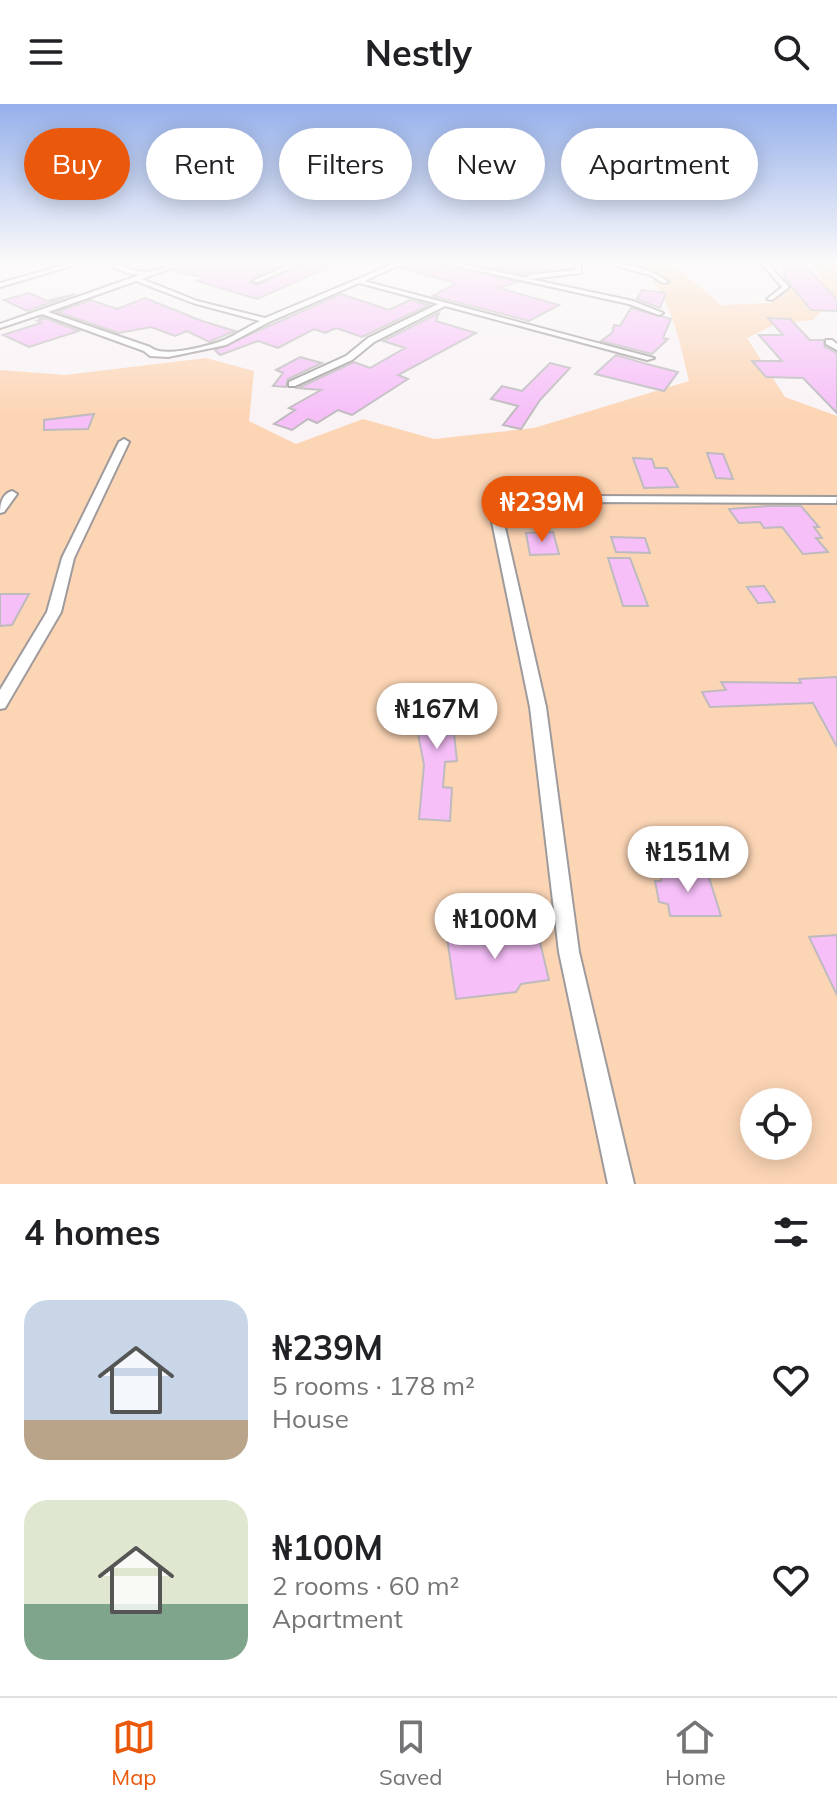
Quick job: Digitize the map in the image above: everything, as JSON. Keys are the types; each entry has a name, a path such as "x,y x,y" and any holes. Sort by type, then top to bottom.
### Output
{"street":[{"path":"0,326 39,313"},
{"path":"47,313 159,355 223,343 282,313"},
{"path":"240,313 266,320"},
{"path":"292,384 349,358 383,333 428,313"},
{"path":"484,313 650,358"},
{"path":"829,342 837,348"},
{"path":"0,703 54,612 68,558 124,442"},
{"path":"0,510 12,494"},
{"path":"621,1184 569,952 538,707 495,507 589,499 836,500"}],"shaded area":[{"path":"670,313 819,313 813,320 778,323 747,338 785,397 837,416 837,1184 0,1184 0,370 65,375 206,358 254,371 249,421 296,444 363,419 434,439 534,428 689,381"}],"building":[{"path":"61,313 183,313 235,331 209,342 187,331 175,336 151,327 119,333"},
{"path":"297,313 411,313 362,337 336,328 325,333 314,329 278,348 258,341 220,355 215,350"},
{"path":"438,313 436,321 476,333 398,375 408,379 352,415 338,410 317,423 308,419 292,430 274,424 295,410 289,408 321,390 298,388 354,362 370,368 405,348 383,341"},
{"path":"500,313 543,313 529,321"},
{"path":"628,313 651,313 671,319 663,338 668,339 652,354 601,341 612,333 614,325 620,326"},
{"path":"42,317 79,331 29,347 3,335 41,323 37,321 43,319"},
{"path":"768,318 790,319 810,340 823,340 825,347 837,353 837,413 803,378 766,377 752,361 782,361 759,335 783,335"},
{"path":"616,355 678,372 664,391 595,374"},
{"path":"300,357 322,363 288,379 286,387 273,386 283,373 276,370"},
{"path":"550,363 570,368 540,400 521,429 503,425 518,406 491,399 502,386 522,391"},
{"path":"94,414 88,429 44,430 44,420"},
{"path":"707,453 723,454 733,479 716,478"},
{"path":"633,458 652,459 655,468 667,468 678,487 644,488"},
{"path":"801,506 819,527 814,527 822,538 816,538 828,552 803,554 782,527 764,528 760,522 739,523 729,509"},
{"path":"553,532 559,554 530,555 526,533"},
{"path":"611,537 645,538 650,553 616,552"},
{"path":"608,558 630,558 648,606 623,606"},
{"path":"764,586 775,602 758,603 747,587"},
{"path":"0,594 29,594 12,625 0,626"},
{"path":"837,677 837,747 813,703 710,707 702,692 726,690 721,682 801,683 799,679"},
{"path":"460,693 463,715 452,715 457,761 445,762 443,787 452,788 450,821 419,819 424,765 418,734 417,695"},
{"path":"707,871 721,916 670,916 668,904 659,902 655,881 661,881 662,873"},
{"path":"497,925 498,935 536,926 549,980 521,984 516,992 456,999 447,938 456,939 457,930"},
{"path":"837,935 837,995 809,937"}]}
